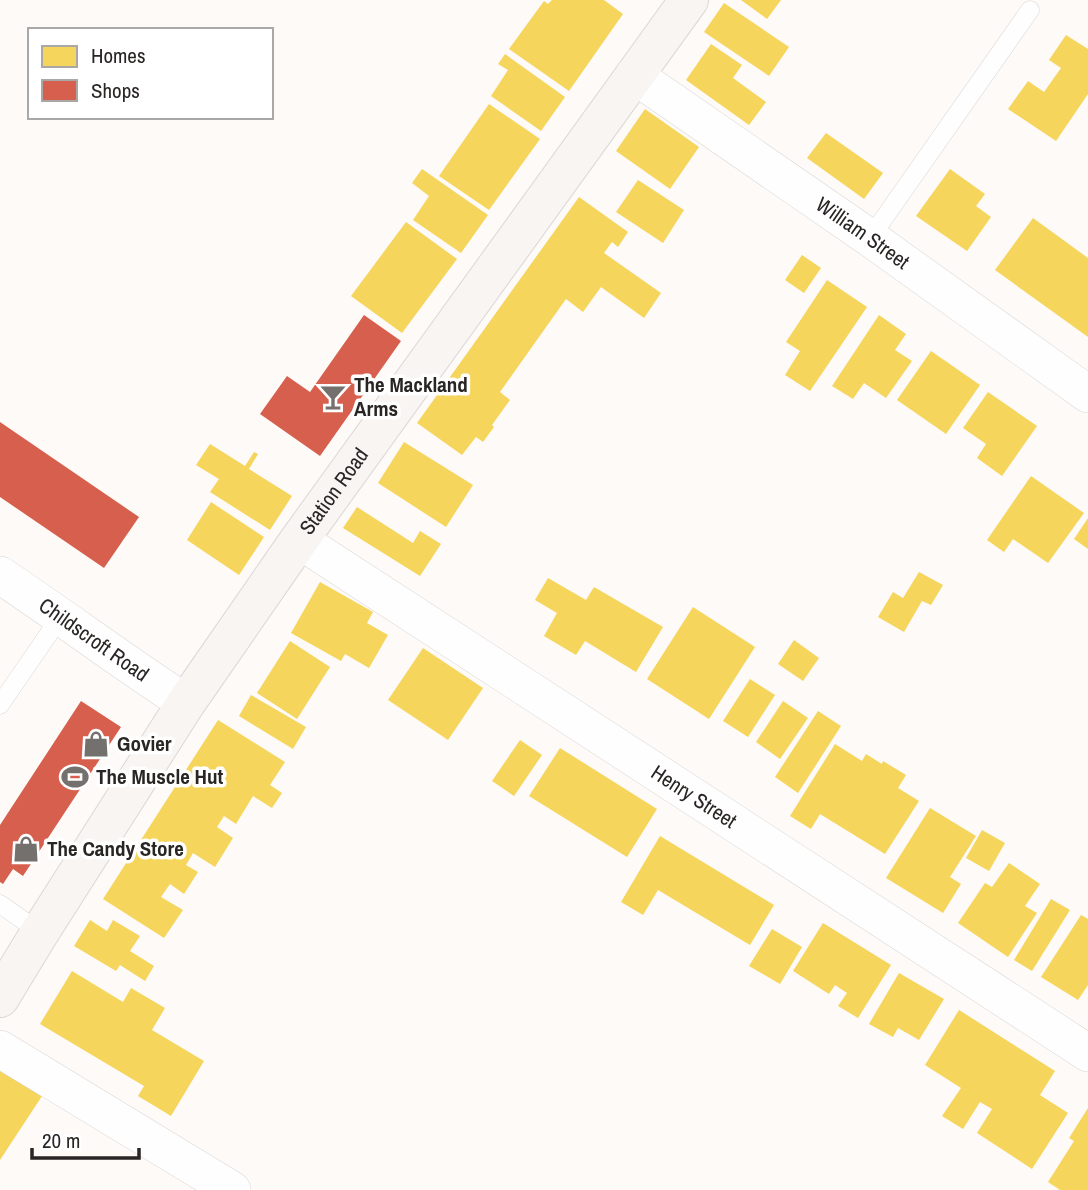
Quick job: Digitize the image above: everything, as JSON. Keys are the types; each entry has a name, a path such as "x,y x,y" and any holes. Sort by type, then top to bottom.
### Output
{"main road":[{"name":"Station Road","path":"0,996 186,703 299,540 689,0"}],"street":[{"name":"William Street","path":"634,75 870,238 1088,394"},
{"name":"Henry Street","path":"299,540 1088,1053"},
{"name":"Childscroft Road","path":"0,575 186,703"},
{"path":"0,1049 232,1190"}],"lane":[{"path":"870,238 1030,10"},
{"path":"0,705 61,616"},
{"path":"0,904 40,932"}],"building: Homes":[{"path":"552,0 604,0 623,14 569,91 509,49 544,1 548,4"},
{"path":"741,0 781,0 767,19"},
{"path":"724,3 789,47 769,76 704,32"},
{"path":"1066,35 1088,49 1088,94 1056,141 1008,109 1028,81 1044,92 1061,68 1049,60"},
{"path":"711,44 742,65 733,78 766,102 749,125 686,80"},
{"path":"505,54 565,97 541,131 491,96 508,70 498,64"},
{"path":"489,104 540,139 489,210 439,176"},
{"path":"645,109 699,147 670,189 616,151"},
{"path":"826,133 883,173 864,199 807,158"},
{"path":"422,169 488,215 461,253 413,220 429,196 412,183"},
{"path":"950,169 985,194 976,206 991,217 967,251 916,216"},
{"path":"638,180 684,210 663,243 616,212"},
{"path":"579,197 628,232 618,247 612,242 604,253 661,293 644,318 601,287 583,312 566,299 500,392 510,400 492,425 494,427 483,442 476,437 462,455 417,423"},
{"path":"1033,218 1088,258 1088,337 995,270"},
{"path":"406,222 457,259 402,333 351,296"},
{"path":"802,255 821,268 804,293 785,280"},
{"path":"827,280 867,307 810,391 785,375 800,351 786,342"},
{"path":"879,315 906,334 895,350 912,361 886,398 864,383 853,399 832,386"},
{"path":"931,351 980,385 946,434 897,400"},
{"path":"988,392 1037,426 1002,476 977,458 986,444 963,428"},
{"path":"404,442 473,485 446,527 378,483"},
{"path":"210,444 245,466 254,452 258,454 249,469 292,496 270,530 210,492 219,479 196,465"},
{"path":"1031,476 1084,513 1048,563 1013,539 1004,552 987,540"},
{"path":"211,502 264,537 239,575 187,540"},
{"path":"357,507 413,543 420,531 441,544 420,576 343,528"},
{"path":"1088,518 1088,549 1074,539"},
{"path":"919,572 943,585 931,605 922,601 904,632 878,617 893,592 903,598"},
{"path":"548,578 586,600 594,587 663,627 636,672 585,641 576,655 544,636 557,613 535,600"},
{"path":"320,582 373,612 367,623 388,635 369,668 345,654 341,661 291,633"},
{"path":"693,607 755,647 709,719 647,679"},
{"path":"794,640 819,658 803,681 778,664"},
{"path":"290,641 330,667 297,719 257,693"},
{"path":"423,648 483,688 448,740 388,700"},
{"path":"750,679 775,695 748,737 723,721"},
{"path":"251,695 306,727 293,749 239,716"},
{"path":"783,701 808,718 780,759 756,742"},
{"path":"818,711 841,726 798,793 775,777"},
{"path":"218,720 285,762 270,785 282,793 272,808 253,796 236,824 224,816 217,827 233,838 215,867 193,853 186,865 198,872 184,894 170,884 161,897 183,910 164,938 103,899"},
{"path":"520,740 542,755 514,796 492,781"},
{"path":"835,744 862,761 866,754 906,775 898,788 919,801 885,854 820,814 811,829 790,816"},
{"path":"560,748 657,809 627,857 529,796"},
{"path":"930,808 976,836 950,877 961,884 943,913 886,878"},
{"path":"982,830 1005,843 989,871 966,858"},
{"path":"660,836 774,905 750,945 658,890 643,915 621,902"},
{"path":"1009,863 1040,884 1025,906 1037,913 1008,957 958,923 985,883 992,887"},
{"path":"1051,899 1070,910 1032,971 1014,960"},
{"path":"1081,915 1088,919 1088,985 1078,1000 1041,977"},
{"path":"90,920 107,931 113,920 140,936 130,951 154,966 145,981 120,965 116,971 74,946"},
{"path":"823,923 891,965 858,1018 838,1006 847,993 835,985 829,994 793,971"},
{"path":"772,929 802,947 780,984 749,966"},
{"path":"72,971 123,1002 131,988 165,1008 152,1030 204,1061 171,1116 138,1096 144,1086 40,1024"},
{"path":"899,973 944,999 919,1040 898,1028 893,1037 869,1024"},
{"path":"959,1010 1055,1071 1040,1095 1068,1113 1032,1169 977,1133 992,1109 980,1102 963,1129 942,1116 961,1088 925,1065"},
{"path":"0,1068 42,1096 0,1160"},
{"path":"1088,1108 1088,1190 1060,1190 1048,1182 1074,1141 1069,1138"}],"building: Shops":[{"path":"364,315 401,341 320,456 260,414 287,376 310,392"},
{"path":"0,422 139,517 104,568 0,497"},
{"path":"81,701 121,727 23,876 13,869 3,884 0,882 0,825"}],"place":[{"name":"The Mackland Arms","path":"333,397"},
{"name":"Govier","path":"96,744"},
{"name":"The Muscle Hut","path":"75,777"},
{"name":"The Candy Store","path":"26,849"}]}
